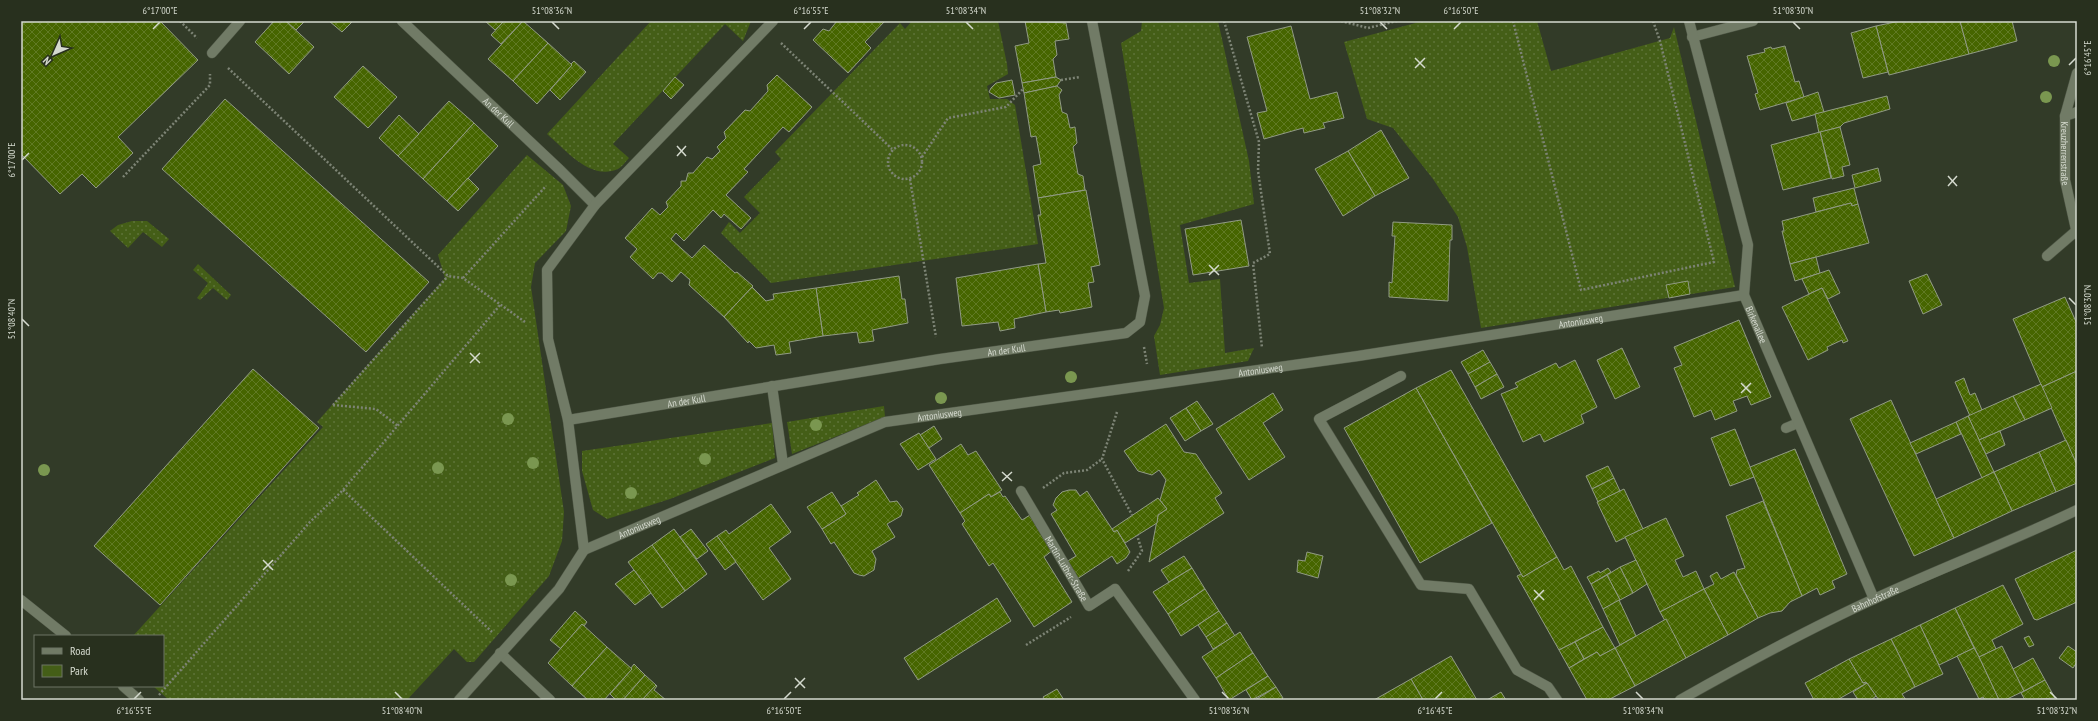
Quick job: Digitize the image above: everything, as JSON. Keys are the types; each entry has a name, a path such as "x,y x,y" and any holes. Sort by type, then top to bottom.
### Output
{"street":[{"path":"212,53 240,21"},
{"name":"An der Kull","path":"402,21 595,205"},
{"path":"460,700 559,589 584,550 568,420 548,339 547,270 595,205 773,21"},
{"path":"1092,21 1145,296 1140,322"},
{"name":"Birkenallee","path":"1689,21 1692,38 1748,245 1744,295 1874,599"},
{"path":"1692,38 1753,21"},
{"name":"Kreuzherrenstraße","path":"2076,232 2065,180 2065,116 2077,73"},
{"path":"2065,116 2077,112"},
{"path":"2047,256 2076,232"},
{"name":"Antoniusweg","path":"584,550 783,464 886,422 1123,387 1366,355 1744,295"},
{"name":"An der Kull","path":"568,420 772,386 1126,333 1140,322"},
{"path":"1401,376 1319,420 1421,585 1469,589 1517,670 1548,687 1557,700"},
{"path":"772,386 783,464"},
{"path":"1786,428 1798,422"},
{"name":"Martin-Luther-Straße","path":"1021,491 1089,606 1115,589"},
{"name":"Bahnhofstraße","path":"1680,700 1748,662 1874,599 2030,533 2077,510"},
{"path":"1115,589 1195,700"},
{"path":"21,600 65,635"},
{"path":"504,649 550,700"},
{"path":"124,687 139,700"}],"path":[{"path":"180,21 448,276 464,278 548,339"},
{"path":"1224,21 1259,142 1258,171 1270,254 1253,263 1264,368"},
{"path":"1341,21 1368,28 1396,21"},
{"path":"1513,21 1581,290 1714,262 1660,41 1653,21"},
{"path":"766,29 892,149"},
{"path":"123,177 210,85 212,53"},
{"path":"922,157 917,149 910,144 900,144 892,149 888,157 888,166 892,174 900,179 910,179 920,170 922,157 948,118 1006,107 1023,88"},
{"path":"464,278 560,170"},
{"path":"910,179 940,360"},
{"path":"398,426 376,408 333,405 448,276"},
{"path":"154,700 309,524 343,490 501,304"},
{"path":"1140,322 1150,384"},
{"path":"1026,500 1064,473 1087,470 1102,459 1123,387"},
{"path":"1102,459 1132,516"},
{"path":"343,490 504,649"},
{"path":"1115,589 1142,551 1137,535"},
{"path":"1026,645 1076,614"}],"green space":[{"path":"651,21 751,21 743,41 725,24 613,144 629,158 618,169 608,172 598,171 579,162 547,134"},
{"path":"912,21 998,21 1008,74 987,86 990,99 1007,99 1015,105 1038,244 771,283 721,233 729,222 740,233 760,213 744,197 781,159 775,152 900,23 905,29"},
{"path":"1142,21 1218,21 1249,161 1254,204 1180,225 1189,283 1220,279 1225,353 1254,348 1248,361 1160,375 1154,336 1160,325 1164,308 1121,43 1141,31"},
{"path":"1423,21 1537,21 1551,71 1670,38 1674,27 1735,287 1481,328 1467,247 1458,217 1433,179 1393,128 1367,119 1344,42"},
{"path":"527,155 563,185 571,206 566,231 535,263 531,287 564,512 562,541 549,576 474,662 467,662 454,649 407,700 169,700 154,687 164,687 164,635 134,635 323,427 317,422 445,278 438,255"},
{"path":"132,221 147,221 169,239 162,247 143,232 128,248 110,231 118,225"},
{"path":"198,264 231,295 227,300 213,288 200,300 197,298 208,283 193,270"},
{"path":"884,406 885,417 792,454 787,422"},
{"path":"772,423 775,458 670,499 607,519 593,510 582,471 582,451"}],"building":[{"path":"21,21 160,21 198,60 118,137 133,153 96,188 82,174 60,194 21,154"},
{"path":"274,21 286,21 314,47 289,74 255,42"},
{"path":"286,21 305,21 296,30"},
{"path":"329,21 353,21 342,32"},
{"path":"485,21 504,21 495,30"},
{"path":"504,21 523,21 501,44 491,35"},
{"path":"523,21 548,43 513,81 488,59"},
{"path":"837,21 885,21 865,42 871,48 848,73 813,40 823,29 829,31"},
{"path":"1025,21 1066,23 1069,39 1055,41 1057,55 1053,59 1056,77 1022,83 1015,46 1029,43"},
{"path":"1900,21 1960,21 1969,54 1889,75 1876,26"},
{"path":"1960,21 2012,21 2017,41 1969,54"},
{"path":"1291,26 1310,99 1337,92 1344,118 1323,123 1325,128 1304,133 1303,128 1264,139 1257,113 1267,111 1247,37"},
{"path":"1876,26 1888,72 1863,78 1851,33"},
{"path":"548,43 572,65 537,104 513,81"},
{"path":"1785,46 1795,82 1799,81 1804,97 1760,110 1755,94 1758,93 1747,56 1765,52 1764,49 1771,47 1772,49"},
{"path":"574,61 586,72 560,100 550,90"},
{"path":"363,66 397,97 368,128 334,97"},
{"path":"777,75 812,107 789,132 783,127 744,169 748,172 726,195 751,218 741,229 724,214 721,218 713,210 684,241 676,233 671,239 692,258 704,245 735,273 737,272 753,286 724,317 689,285 690,280 681,272 672,282 662,273 658,273 653,279 630,257 637,249 625,238 652,208 660,215 668,207 666,202 681,186 681,181 686,181 688,173 693,173 707,157 712,159 720,151 717,147 726,138 724,132 745,110 750,111 768,91 767,85"},
{"path":"675,77 684,85 671,99 663,91"},
{"path":"1056,77 1061,80 1057,86 1024,93 1022,83"},
{"path":"1012,80 1015,95 999,98 989,92 996,83"},
{"path":"1057,86 1062,90 1059,95 1062,112 1067,114 1070,128 1075,127 1077,143 1073,147 1078,174 1083,176 1085,190 1038,198 1033,166 1041,164 1036,136 1031,137 1024,93"},
{"path":"1818,92 1824,112 1792,121 1786,103"},
{"path":"1887,96 1890,109 1844,123 1840,127 1819,133 1815,114"},
{"path":"225,99 429,282 366,352 162,169"},
{"path":"449,101 474,123 423,179 398,156"},
{"path":"399,115 419,134 398,156 379,138"},
{"path":"474,123 498,146 447,201 423,179"},
{"path":"1840,127 1850,165 1842,167 1844,176 1832,179 1820,132"},
{"path":"1381,130 1409,178 1375,196 1348,151"},
{"path":"1820,132 1831,178 1783,190 1771,145"},
{"path":"1348,151 1375,196 1343,216 1315,169"},
{"path":"1878,168 1881,181 1855,188 1852,175"},
{"path":"468,178 479,189 458,211 447,201"},
{"path":"1854,188 1858,204 1852,206 1851,203 1816,212 1813,198"},
{"path":"1086,190 1100,265 1091,267 1094,282 1088,283 1092,307 1060,313 1059,310 1046,312 1038,264 1046,263 1038,215 1041,215 1038,198"},
{"path":"1851,203 1852,206 1858,204 1869,243 1790,264 1782,231 1784,231 1782,221"},
{"path":"1241,220 1249,266 1193,275 1185,229"},
{"path":"1393,222 1452,225 1452,240 1450,240 1448,301 1389,297 1389,282 1392,283 1395,236 1392,236"},
{"path":"1816,257 1820,273 1795,281 1790,264"},
{"path":"1038,264 1046,312 1014,319 1015,328 1000,331 998,322 962,326 956,278"},
{"path":"1829,270 1840,293 1828,299 1822,288 1809,294 1802,279"},
{"path":"1927,274 1942,305 1923,314 1909,281"},
{"path":"899,276 902,299 905,299 908,323 872,330 874,341 859,343 857,332 823,336 816,288"},
{"path":"1688,281 1690,294 1669,298 1666,285"},
{"path":"752,287 766,301 774,299 773,294 816,288 823,336 789,342 791,353 776,355 774,345 756,348 749,341 748,343 724,317"},
{"path":"1822,288 1848,341 1843,343 1842,340 1827,347 1828,350 1808,360 1782,307"},
{"path":"2065,297 2077,324 2077,371 2042,387 2013,319"},
{"path":"1739,320 1771,397 1751,405 1747,396 1733,401 1737,411 1715,420 1711,410 1694,417 1674,368 1682,365 1674,347"},
{"path":"1622,348 1640,387 1615,399 1597,360"},
{"path":"1483,350 1490,362 1468,374 1461,362"},
{"path":"1575,360 1597,407 1581,415 1584,423 1544,442 1540,434 1523,442 1501,394 1518,387 1515,383 1556,363 1559,368"},
{"path":"1490,362 1497,374 1475,387 1468,374"},
{"path":"253,369 319,428 160,605 94,546"},
{"path":"1451,370 1557,557 1523,577 1416,388"},
{"path":"2077,371 2077,464 2076,464 2042,387"},
{"path":"1497,374 1504,387 1481,399 1475,387"},
{"path":"1964,378 1970,395 1975,393 1982,410 1970,416 1955,382"},
{"path":"2041,384 2052,408 2025,420 2013,396"},
{"path":"1416,388 1492,523 1420,563 1344,428"},
{"path":"1273,393 1283,410 1263,423 1285,457 1249,480 1216,429"},
{"path":"2013,396 2025,420 1979,440 1968,416"},
{"path":"1891,400 1954,538 1914,556 1850,419"},
{"path":"1197,401 1213,424 1201,431 1186,408"},
{"path":"1186,408 1201,431 1185,441 1170,418"},
{"path":"1968,416 1994,472 1982,478 1956,422"},
{"path":"1956,422 1961,434 1916,454 1910,443"},
{"path":"1166,424 1184,452 1196,454 1222,493 1215,498 1224,513 1149,562 1158,515 1167,509 1160,500 1166,480 1159,470 1152,475 1138,471 1124,451"},
{"path":"934,426 942,439 929,448 920,435"},
{"path":"1735,429 1754,477 1730,486 1711,438"},
{"path":"2000,431 2005,445 1986,454 1979,440"},
{"path":"919,433 936,459 918,470 900,444"},
{"path":"2066,440 2077,465 2077,483 2056,492 2039,452"},
{"path":"961,444 968,455 976,451 1002,490 991,497 989,494 960,513 929,465"},
{"path":"1795,449 1847,574 1832,581 1835,588 1820,595 1817,588 1802,596 1750,467"},
{"path":"2039,452 2056,492 2012,511 1994,472"},
{"path":"1608,466 1614,478 1592,489 1586,476"},
{"path":"1994,472 2012,511 1954,538 1936,499"},
{"path":"1614,478 1620,491 1598,502 1592,489"},
{"path":"876,480 890,502 897,501 903,509 901,516 887,524 895,537 872,551 876,559 874,570 864,576 854,573 834,542 831,544 822,529 846,514 841,506 859,495 857,493"},
{"path":"1624,489 1643,529 1616,542 1597,502"},
{"path":"1076,490 1080,496 1087,491 1114,532 1117,530 1130,552 1126,558 1117,564 1112,556 1077,579 1066,562 1076,556 1051,514 1057,510 1053,505 1056,498 1062,492"},
{"path":"832,492 846,514 822,529 807,507"},
{"path":"1000,492 1003,497 1005,496 1022,520 1030,515 1053,550 1044,557 1072,602 1034,627 993,563 989,566 962,524 965,521 960,513 989,494 991,497"},
{"path":"1158,498 1167,509 1158,515 1157,523 1125,543 1117,530 1114,532 1112,529"},
{"path":"1763,501 1802,596 1790,602 1782,611 1770,613 1758,618 1736,575 1737,570 1745,568 1726,516"},
{"path":"771,504 791,532 769,548 791,579 763,600 717,536 726,530 729,534"},
{"path":"1666,518 1684,556 1675,560 1683,577 1696,571 1704,589 1660,612 1625,537"},
{"path":"674,529 707,574 685,591 652,545"},
{"path":"691,529 708,551 697,559 680,537"},
{"path":"717,536 736,562 725,570 706,544"},
{"path":"652,545 685,591 662,608 628,562"},
{"path":"2077,550 2077,602 2037,620 2034,619 2015,579"},
{"path":"1307,552 1323,556 1318,578 1297,572 1298,560 1305,561"},
{"path":"1184,556 1192,568 1169,582 1161,570"},
{"path":"1557,557 1564,570 1571,566 1603,627 1559,650 1517,576 1521,574 1523,577"},
{"path":"1636,560 1647,584 1633,593 1620,567"},
{"path":"1620,567 1633,593 1620,600 1607,575"},
{"path":"1192,568 1205,589 1168,614 1153,592"},
{"path":"1608,568 1611,572 1591,584 1587,577 1599,571 1600,573"},
{"path":"634,570 651,593 635,605 615,584"},
{"path":"1717,572 1721,579 1734,572 1758,618 1728,635 1704,589 1714,584 1710,576"},
{"path":"1607,575 1620,600 1603,609 1591,584"},
{"path":"2003,585 2023,624 1992,640 1996,649 1979,657 1955,608"},
{"path":"1205,589 1219,611 1181,636 1168,614"},
{"path":"1704,589 1728,635 1686,658 1660,612"},
{"path":"997,598 1011,621 918,680 904,658"},
{"path":"1619,600 1636,636 1620,645 1603,609"},
{"path":"1955,608 1974,648 1939,665 1920,625"},
{"path":"575,611 587,622 584,626 582,624 561,649 550,640"},
{"path":"1219,611 1227,623 1206,637 1198,625"},
{"path":"1666,619 1686,658 1635,686 1615,648"},
{"path":"1227,623 1235,636 1213,649 1206,637"},
{"path":"582,624 607,647 572,686 548,663"},
{"path":"1920,625 1943,674 1915,687 1891,639"},
{"path":"1603,627 1615,648 1600,656 1597,652 1584,659 1575,642"},
{"path":"1240,632 1253,653 1216,678 1202,657"},
{"path":"2029,636 2034,645 2029,647 2024,638"},
{"path":"1891,639 1915,687 1902,694 1906,700 1879,700 1866,682 1863,683 1849,659"},
{"path":"1575,642 1584,659 1569,668 1559,650"},
{"path":"2002,646 2024,691 2005,700 1999,700 1979,657"},
{"path":"2068,646 2077,652 2077,662 2073,668 2059,658"},
{"path":"607,647 632,669 604,700 588,700 572,686"},
{"path":"1615,648 1635,686 1608,700 1587,700 1569,668 1597,652 1600,656"},
{"path":"1974,648 1999,700 1985,700 1983,697 1979,699 1957,656"},
{"path":"1253,653 1268,676 1229,700 1216,678"},
{"path":"1451,656 1477,700 1423,700 1411,679"},
{"path":"2033,658 2045,680 2024,691 2013,669"},
{"path":"1849,659 1863,683 1867,683 1837,700 1814,700 1805,683"},
{"path":"634,664 645,675 623,700 616,700 610,694 632,669 631,668"},
{"path":"645,675 656,685 642,700 623,700"},
{"path":"1268,676 1276,687 1252,700 1246,690"},
{"path":"1411,679 1423,700 1374,700"},
{"path":"2045,680 2055,698 2025,700 2021,693"},
{"path":"1867,683 1876,696 1871,700 1858,700 1853,692"},
{"path":"656,685 657,686 654,690 666,700 642,700"},
{"path":"1276,687 1283,698 1281,700 1255,700"},
{"path":"1057,689 1064,700 1045,700 1043,697"},
{"path":"1501,692 1506,700 1487,700"}]}
